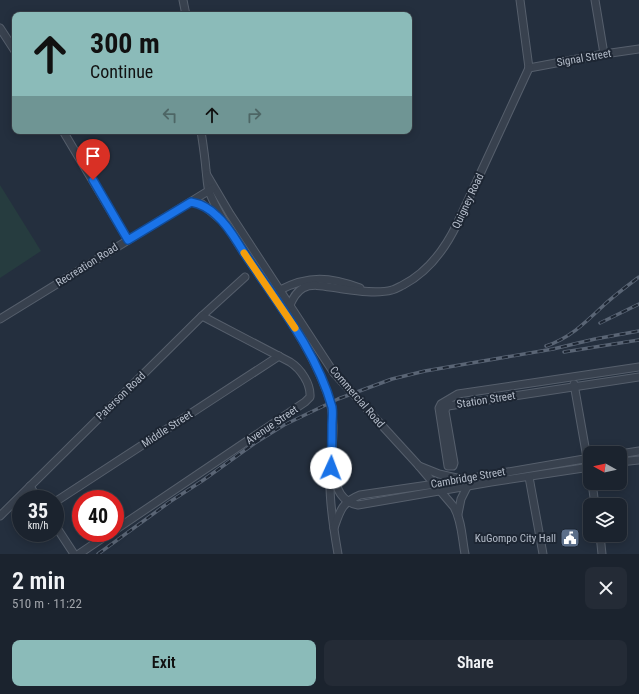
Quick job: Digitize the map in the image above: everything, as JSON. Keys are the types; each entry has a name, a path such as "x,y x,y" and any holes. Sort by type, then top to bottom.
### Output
{"street":[{"path":"183,0 185,12"},
{"path":"520,0 529,68"},
{"path":"595,0 604,54"},
{"path":"0,28 12,45"},
{"name":"Signal Street","path":"529,68 639,49"},
{"name":"Quigney Road","path":"290,305 295,295 304,287 318,286 366,291 393,290 411,281 430,264 445,246 457,224 529,68"},
{"path":"65,134 128,240"},
{"name":"Commercial Road","path":"201,134 207,175 228,227 298,334 311,356 328,394 332,410 330,484 333,530 338,554"},
{"name":"Recreation Road","path":"0,319 212,189"},
{"name":"Commercial Road","path":"212,189 334,373 419,466 450,502 458,514"},
{"path":"191,202 202,204 207,207 228,227"},
{"name":"Paterson Road","path":"0,516 202,316 245,277"},
{"name":"Quigney Road","path":"280,290 297,282 309,279 340,282 366,291"},
{"name":"Avenue Street","path":"124,524 308,400 310,393 309,388 297,367 202,316"},
{"name":"Middle Street","path":"64,496 279,356"},
{"name":"Station Street","path":"639,367 460,394 442,403 439,408 448,466 453,466 454,464 445,411 447,407 639,377"},
{"path":"573,378 586,446"},
{"path":"627,453 639,451"},
{"name":"Cambridge Street","path":"348,502 365,505 439,491 466,483 583,459"},
{"path":"627,461 639,460"},
{"path":"419,466 466,483 458,514 465,554"},
{"path":"331,468 339,492 348,502 343,507 333,530"},
{"name":"Cambridge Street","path":"348,502 360,495 434,484 466,483 529,477 583,469"},
{"path":"529,477 542,554"},
{"path":"30,486 32,490"},
{"path":"64,539 74,554"},
{"path":"79,554 97,542"},
{"path":"601,542 602,554"}],"green space":[{"path":"0,185 41,251 0,278"}],"railway":[{"path":"546,346 563,339 577,329 612,298 639,277"},
{"path":"600,323 639,304"},
{"path":"98,554 255,443 284,425 338,399 392,379 425,371 553,349 639,331"},
{"path":"564,352 639,340"}],"slow traffic":[{"path":"244,253 295,328"}],"place":[{"name":"KuGompo City Hall","path":"570,538"}],"route":[{"path":"93,180 128,240 191,202 202,204 207,207 228,227 298,334 311,356 328,394 332,410 331,468"}]}
